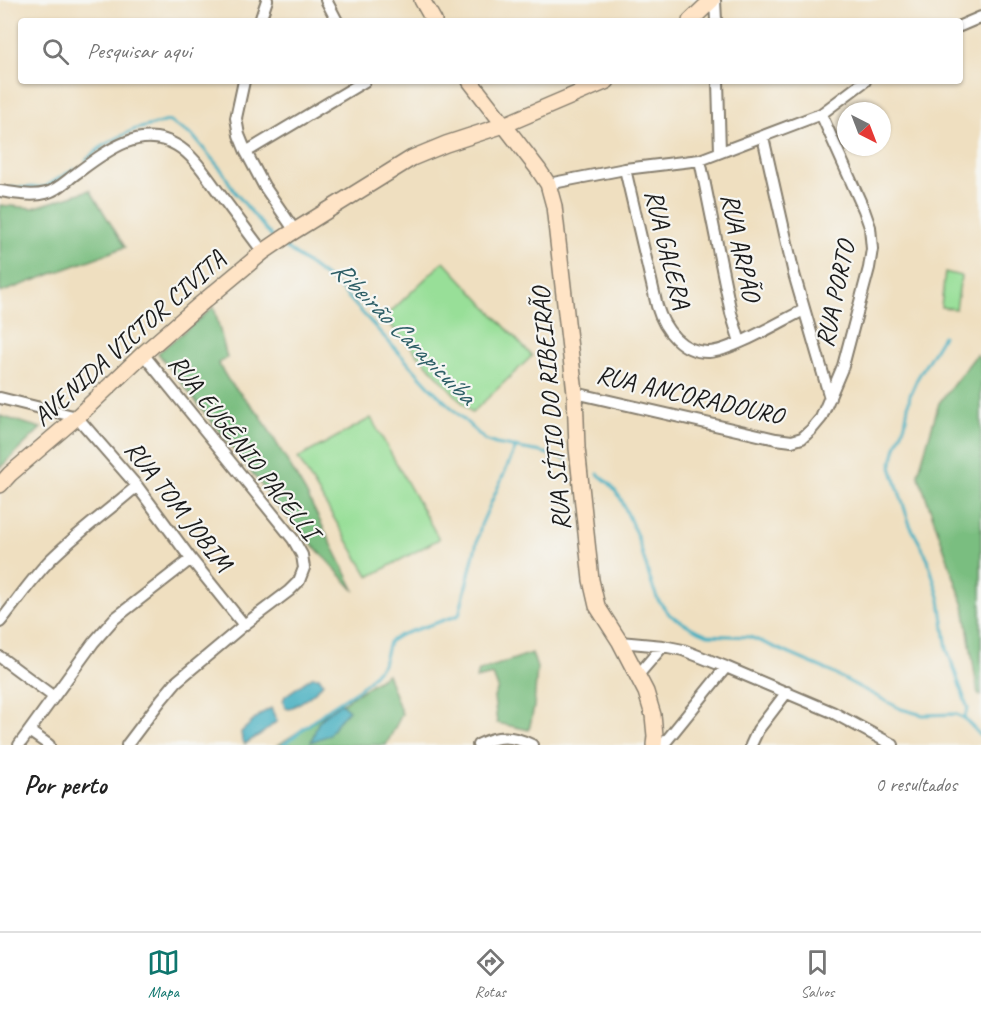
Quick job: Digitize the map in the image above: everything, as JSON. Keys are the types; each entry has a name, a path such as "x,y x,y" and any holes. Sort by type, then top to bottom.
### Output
{"main road":[{"path":"422,0 432,18"},
{"path":"693,18 714,0"},
{"name":"RUA SÍTIO DO RIBEIRÃO","path":"472,84 548,184 554,206 561,262 591,580 597,606 638,675 653,715 654,745"},
{"name":"AVENIDA VICTOR CIVITA","path":"0,485 197,307 266,250 291,233 412,158 504,125 599,84"}],"street":[{"path":"261,18 267,0"},
{"path":"326,0 335,18"},
{"path":"714,0 716,18"},
{"path":"963,25 981,16"},
{"path":"243,84 236,118 239,135 291,233"},
{"path":"246,152 360,84"},
{"path":"718,84 720,152"},
{"path":"548,184 625,169 700,160 821,114 861,84"},
{"name":"RUA PORTO","path":"821,114 864,210 870,226 872,249 843,366 821,418"},
{"path":"763,136 794,274 830,398"},
{"path":"0,191 28,195 46,193 60,186 116,146 132,140 160,139 176,145 193,159 266,250"},
{"name":"RUA ARPÃO","path":"700,160 731,313 740,342"},
{"name":"RUA GALERA","path":"625,169 661,320 683,345 697,351 717,351 804,310"},
{"name":"RUA EUGÊNIO PACELLI","path":"128,745 176,682 289,591 299,581 304,568 303,555 293,539 143,354"},
{"name":"RUA ANCORADOURO","path":"575,393 792,441 802,438 821,418"},
{"path":"0,398 77,417"},
{"name":"RUA TOM JOBIM","path":"77,417 137,486 244,625"},
{"path":"0,622 49,562 66,545 137,486"},
{"path":"19,745 114,619 191,559"},
{"path":"620,642 683,650 832,712 893,745"},
{"path":"638,675 663,646"},
{"path":"0,657 54,697"},
{"path":"663,745 726,667"},
{"path":"751,745 758,730 787,692"},
{"path":"29,732 48,745"},
{"path":"478,745 495,737 520,739 532,745"}],"green space":[{"path":"90,190 125,247 0,293 0,205 33,208"},
{"path":"444,261 532,356 472,413 384,318"},
{"path":"945,272 961,276 956,309 941,307"},
{"path":"214,307 227,358 218,363 228,380 260,415 306,493 355,591 280,509 158,353"},
{"path":"977,354 981,362 981,696 978,694 964,606 918,474 939,403"},
{"path":"0,416 41,428 0,468"},
{"path":"371,418 439,539 369,577 298,458"},
{"path":"532,653 537,668 534,707 529,730 497,723 494,697 498,688 493,675 476,679 479,671"},
{"path":"387,674 402,714 386,745 278,745"}],"water":[{"path":"312,677 319,677 323,683 303,701 289,709 285,708 283,701 285,696"},
{"path":"341,703 349,710 329,735 311,742 318,723"},
{"path":"271,708 277,721 245,744 241,732"}],"waterway":[{"name":"Ribeirão Carapicuíba","path":"86,160 104,145 133,130 168,121 193,136 273,238"},
{"name":"Ribeirão Carapicuíba","path":"11,188 45,187 74,169"},
{"name":"Ribeirão Carapicuíba","path":"281,244 338,286 429,386 485,440 566,459"},
{"path":"943,336 910,395 905,424 891,467 910,525 927,557 940,600 947,649 968,709 964,718"},
{"path":"283,745 369,680 383,664 389,642 400,635 459,615 481,525 516,447"},
{"name":"Ribeirão Carapicuíba","path":"598,474 610,484 621,499 637,536 658,600 670,615 708,635 750,637 825,669 901,709 923,715 955,714 964,718 981,736"}]}
